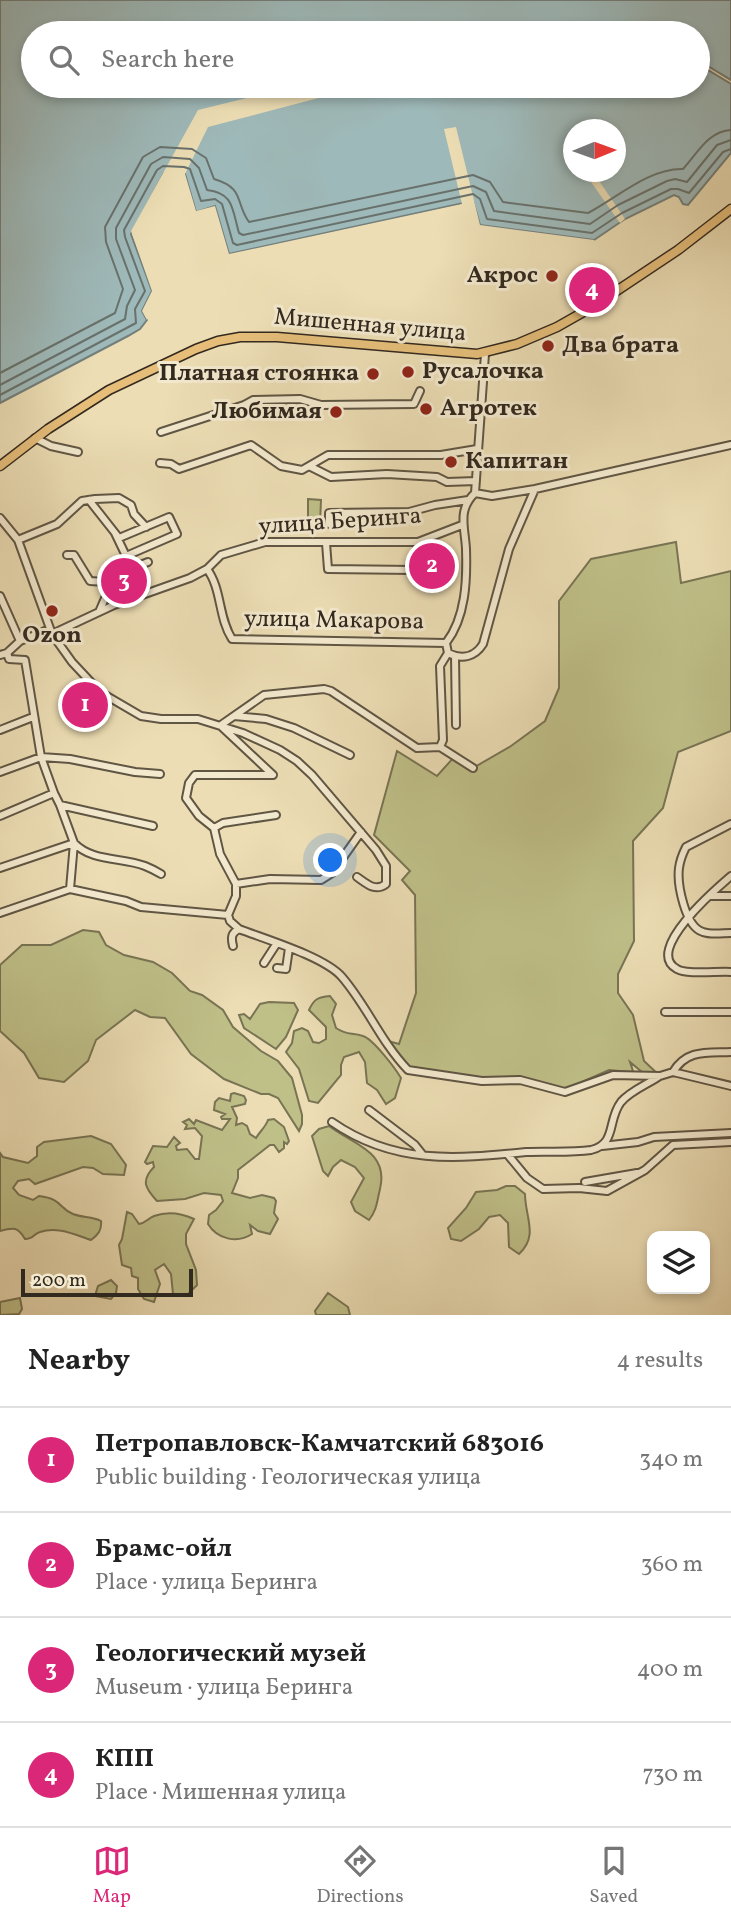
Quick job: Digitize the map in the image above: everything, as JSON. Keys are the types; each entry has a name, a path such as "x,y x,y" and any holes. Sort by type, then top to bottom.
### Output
{"main road":[{"name":"Мишенная улица","path":"0,466 34,438 109,390 196,349 226,339 277,337 485,354 543,333 583,313 678,250 731,209"}],"street":[{"path":"440,747 443,740 440,666 448,653 446,643 459,620 463,600 466,551 462,526 468,500 475,493 485,354"},
{"path":"161,432 253,400 300,399 321,405 414,404 421,391"},
{"path":"34,438 51,446 78,452"},
{"path":"160,463 171,464 179,469 251,444 281,466 302,470 328,455 441,455 477,449"},
{"path":"475,493 492,496 535,489 731,445"},
{"path":"311,467 331,477 387,474 437,477 447,482 476,481"},
{"path":"448,653 465,657 478,652 483,644 509,549 535,489"},
{"path":"18,540 57,524 82,501 89,500 119,498 131,505 134,514 146,527"},
{"path":"89,500 119,538 169,517 177,534 125,556 115,533"},
{"path":"329,524 329,513 409,512 468,500"},
{"path":"0,517 18,540 51,631 72,662 100,692 141,716 198,719 220,725 280,750 297,761 313,775 386,866 386,884 380,888 375,888 357,877"},
{"name":"улица Беринга","path":"207,569 220,555 265,542 418,542 462,526"},
{"path":"326,543 328,569 414,570 418,542"},
{"path":"67,555 74,555 90,581 105,582 110,577 148,562"},
{"path":"161,874 144,865 117,861 81,850 74,843 41,757 25,660 9,659 3,654 20,641 98,614 114,605 207,569"},
{"name":"улица Макарова","path":"207,569 214,579 222,617 232,639 446,643"},
{"path":"98,614 106,596 105,582"},
{"path":"0,596 20,641"},
{"path":"456,656 456,724"},
{"path":"220,725 264,695 324,689 417,748 440,747 473,768"},
{"path":"234,716 266,719 285,725 350,755"},
{"path":"0,730 33,718"},
{"path":"220,725 273,775 195,775 189,783 186,798 199,816 214,828 220,854 236,884 236,896 228,915 230,921 239,929 312,958 341,975 382,1039 408,1070 488,1082 520,1080 565,1092 613,1075 660,1076"},
{"path":"0,772 41,757 70,759 135,772 160,774"},
{"path":"0,816 54,793"},
{"path":"60,805 153,826"},
{"path":"214,828 223,823 276,815"},
{"path":"731,824 686,847 679,867 679,880 692,925 703,932 731,933"},
{"path":"236,884 270,880 321,880 332,873 361,832"},
{"path":"0,868 74,843"},
{"path":"70,888 74,843"},
{"path":"731,876 688,918 671,940 668,954 672,966 679,971 731,972"},
{"path":"0,913 70,888 141,907 228,915"},
{"path":"709,896 731,896"},
{"path":"233,946 234,931 239,929"},
{"path":"264,963 277,943"},
{"path":"278,968 286,969 289,948"},
{"path":"665,1012 731,1012"},
{"path":"673,1072 678,1064 692,1053 731,1052"},
{"path":"603,1146 622,1101 660,1076 673,1072 731,1086"},
{"path":"369,1110 423,1154"},
{"path":"332,1122 388,1150 456,1158 582,1151 677,1135 731,1133"},
{"path":"508,1155 527,1178 543,1189 579,1188 607,1191 645,1170 673,1145 731,1142"},
{"path":"585,1182 646,1172"}],"green space":[{"path":"308,499 321,500 320,524 308,524"},
{"path":"676,542 681,583 731,571 731,731 678,752 663,808 633,841 634,941 618,974 618,993 633,1015 644,1061 660,1076 642,1072 630,1062 631,1072 609,1070 564,1090 521,1077 490,1079 409,1068 392,1047 392,1042 399,1044 416,993 415,895 402,880 410,871 374,835 397,751 437,776 455,756 473,768 511,746 545,721 559,688 559,601 591,559"},
{"path":"83,930 99,932 106,945 124,955 153,962 172,973 190,991 202,995 223,1010 233,1027 261,1051 278,1061 292,1078 302,1115 299,1131 278,1098 224,1079 191,1054 165,1018 150,1017 135,1010 96,1040 88,1061 64,1082 39,1078 24,1053 0,1031 0,965 22,945 51,945"},
{"path":"330,996 336,1004 332,1015 336,1028 367,1038 384,1054 401,1078 395,1098 386,1104 377,1090 367,1083 365,1062 359,1052 344,1057 341,1075 318,1103 309,1101 299,1069 286,1052 292,1043 294,1031 302,1028 308,1031 313,1042 319,1043 326,1039 326,1027 309,1010 317,999"},
{"path":"294,1003 298,1010 286,1037 276,1049 244,1028 239,1015 244,1014 250,1019 260,1004"},
{"path":"231,1094 244,1096 246,1100 245,1104 232,1107 237,1118 236,1125 242,1123 247,1126 250,1134 256,1138 268,1120 274,1119 284,1127 289,1141 287,1144 284,1142 284,1148 279,1152 274,1145 270,1145 238,1170 232,1193 250,1198 262,1195 274,1198 274,1213 278,1219 270,1234 258,1231 250,1225 252,1234 240,1239 222,1236 208,1224 209,1215 223,1201 221,1195 204,1193 185,1199 157,1201 146,1185 147,1177 154,1167 153,1162 145,1162 153,1146 167,1147 174,1137 180,1143 176,1146 177,1150 187,1149 195,1159 199,1159 202,1136 195,1128 185,1129 187,1125 183,1122 189,1119 194,1124 196,1120 222,1130 230,1119 222,1119 225,1114 214,1110 215,1102 219,1098 230,1101"},
{"path":"329,1126 367,1150 379,1166 380,1189 369,1220 355,1211 351,1202 364,1178 355,1167 341,1160 328,1176 323,1171 312,1136 319,1129"},
{"path":"91,1136 111,1144 126,1165 124,1175 103,1174 93,1168 83,1167 35,1184 29,1179 18,1181 13,1188 19,1195 33,1200 39,1196 47,1197 73,1214 101,1221 96,1236 91,1240 66,1232 47,1230 25,1239 15,1229 0,1231 0,1153 3,1157 28,1163 37,1156 37,1147 44,1142"},
{"path":"515,1186 525,1194 530,1233 519,1254 509,1247 508,1223 500,1215 489,1217 479,1229 461,1241 451,1239 448,1228 476,1192 497,1190"},
{"path":"127,1212 132,1214 139,1224 154,1216 169,1213 194,1219 186,1234 186,1244 196,1270 197,1285 186,1296 173,1294 171,1274 164,1264 155,1270 160,1284 154,1302 144,1299 138,1289 138,1278 132,1276 131,1268 122,1265 119,1245"},
{"path":"111,1280 117,1286 111,1299 95,1296 98,1286"},
{"path":"328,1293 348,1307 350,1315 316,1315 315,1311"},
{"path":"20,1298 22,1309 19,1314 0,1315 0,1302"}],"water":[{"path":"0,0 731,0 731,80 710,67 710,21 21,21 21,98 710,98 710,71 731,84 731,153 688,205 674,195 625,219 594,240 480,225 473,201 229,254 215,206 196,212 185,174 164,173 131,234 152,291 142,311 147,320 140,329 0,403"}],"pier":[{"path":"246,98 318,98 208,127 185,174 196,211 215,206 229,254 462,204 444,129 456,127 480,225 594,240 596,243 479,229 471,205 229,257 226,255 213,210 194,215 182,177 166,176 135,232 156,291 145,312 149,317 147,320 142,311 152,291 131,231 198,110"},
{"path":"591,182 600,182 625,219 620,223"}],"place":[{"name":"Акрос","path":"552,276"},
{"name":"КПП","path":"592,290"},
{"name":"Два брата","path":"548,346"},
{"name":"Русалочка","path":"408,372"},
{"name":"Платная стоянка","path":"373,374"},
{"name":"Агротек","path":"426,409"},
{"name":"Любимая","path":"336,412"},
{"name":"Капитан","path":"451,462"},
{"name":"Брамс-ойл","path":"432,566"},
{"name":"Геологический музей","path":"124,581"},
{"name":"Ozon","path":"52,611"},
{"name":"Петропавловск-Камчатский 683016","path":"85,705"}]}
